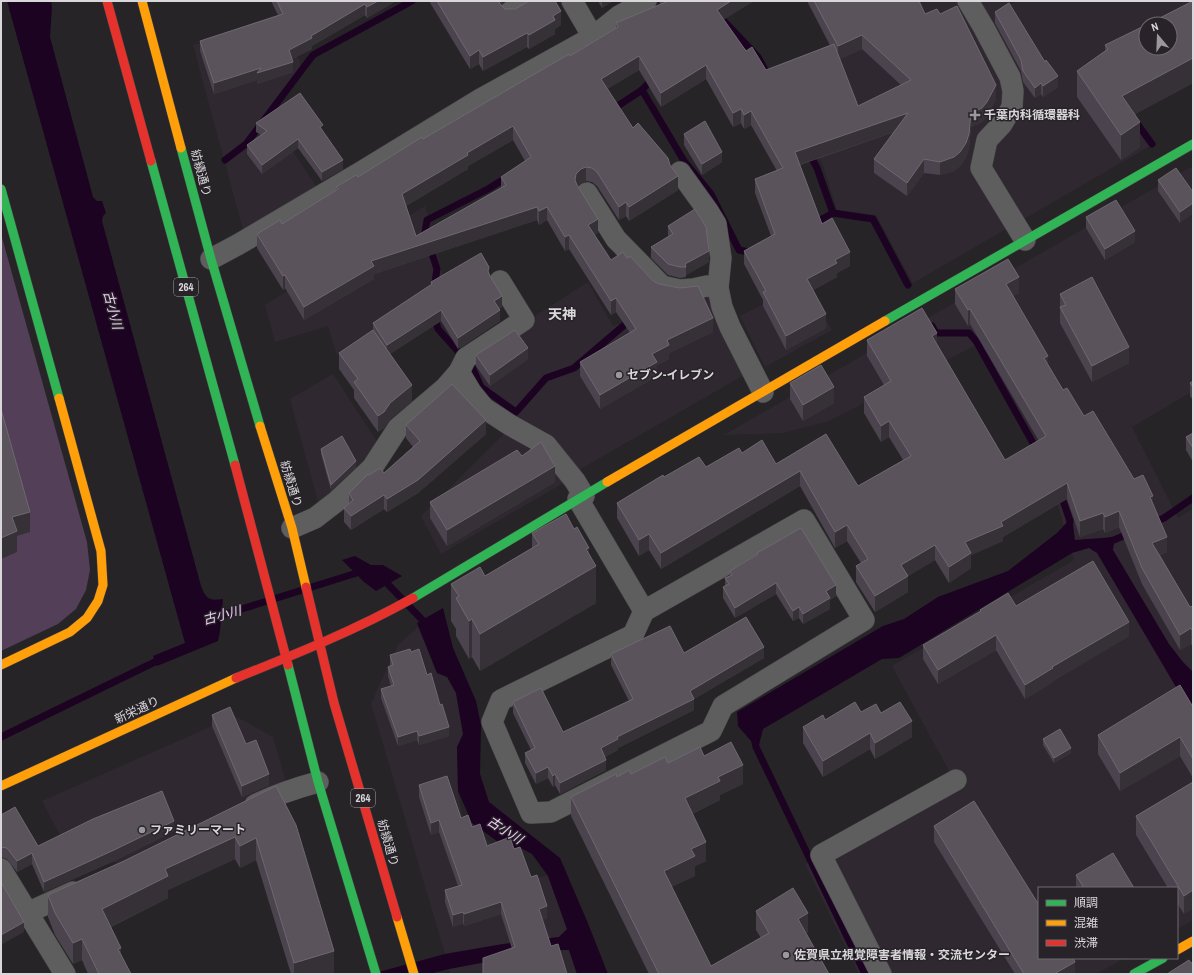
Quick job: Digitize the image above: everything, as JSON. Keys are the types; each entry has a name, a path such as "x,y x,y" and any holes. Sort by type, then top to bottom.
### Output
{"main road":[{"name":"264","path":"107,1 264,572 318,782 376,974"},
{"name":"紡績通り","path":"142,1 211,259 252,400 292,528 334,702 414,974"},
{"name":"新栄通り","path":"1,786 218,685 286,659 390,611 428,590 581,498 1193,144"},
{"path":"1,189 101,551 103,570 103,585 98,601 87,618 70,632 1,665"},
{"path":"1178,949 1193,941"},
{"path":"1134,974 1161,959"}],"street":[{"path":"510,12 528,1"},
{"path":"572,1 593,37"},
{"path":"211,259 334,188 479,100 593,37 619,16 646,1"},
{"path":"968,1 1010,77 1013,91 1012,107 1002,124 987,140 981,168 1025,240"},
{"path":"680,172 716,224 721,258 718,288 722,306 730,327 764,392"},
{"path":"586,193 616,239 662,286 679,290 707,286 718,288"},
{"path":"292,528 315,518 337,501 372,468 398,428 445,388 463,364 524,320 500,281"},
{"path":"463,364 471,392 484,408 510,425 546,445 575,481 581,498 644,612"},
{"path":"804,520 864,620 723,706 711,732 551,812 531,813 492,722 501,700 633,635 644,612 804,520"},
{"path":"881,974 821,855 956,780"},
{"path":"239,812 267,798 318,782"},
{"path":"1,869 65,974"},
{"path":"27,913 91,884"}],"shaded area":[{"path":"807,1 959,1 1022,83 975,1 1009,1 1011,4 1017,1 1187,1 1193,9 1178,19 1178,16 1138,16 1138,44 1094,72 1150,146 913,283 876,215 837,210 823,166 797,108 845,77"},
{"path":"278,20 300,61 300,77 270,117 318,189 243,230 193,45"},
{"path":"1193,166 1193,391 1132,427 1178,518 1193,509 1193,920 1178,928 1178,887 1038,887 1038,959 1123,959 1096,974 859,974 805,864 955,782 892,666 1074,560 1046,466 974,346 829,421 783,433 724,435"},
{"path":"425,206 443,277 425,294 337,355 328,326 275,342 265,305"},
{"path":"1,234 87,542 90,570 86,590 76,609 58,624 1,651"},
{"path":"588,282 613,326 711,291 724,338 744,375 579,470 560,485 441,554 421,516 517,421 489,404 466,367 535,316"},
{"path":"805,283 832,330 765,367 740,316"},
{"path":"333,374 380,446 320,509 290,399"},
{"path":"418,627 437,673 447,677 456,693 463,734 457,748 458,791 463,823 472,823 495,848 534,878 548,876 567,929 559,937 503,944 445,954 371,703 398,645"},
{"path":"235,716 273,737 287,786 117,867 97,826 63,841 42,801"},
{"path":"550,950 569,950 577,974 451,974 449,969"}],"water":[{"path":"7,1 51,1 50,37 93,197 97,201 102,201 106,213 103,216 102,221 201,586 206,596 209,598 214,600 223,599 218,641 157,666 153,656 185,643"},
{"path":"1072,517 1075,540 1115,537 1113,550 1169,644 1193,672 1193,716 1097,553 1089,548 1072,553 899,658 882,659 763,729 758,749 738,726 737,712 883,626 904,619 938,597 1008,571 1057,533"},
{"path":"355,556 371,565 383,565 402,576 376,591 364,582 342,560"},
{"path":"443,608 453,648 476,701 481,725 480,774 489,802 560,858 608,974 577,974 569,950 550,950 429,974 371,974 445,954 503,944 559,937 567,929 548,876 532,854 521,848 505,847 472,823 458,791 457,747 463,734 456,693 447,677 437,673 417,623"}],"building":[{"path":"277,1 378,1 367,7 365,4 311,36 312,38 289,50 293,62 257,73 261,68 214,83 200,41 283,14"},
{"path":"437,1 499,1 505,9 515,9 529,1 555,1 561,11 553,16 555,20 529,35 527,33 483,57 479,50 470,56"},
{"path":"731,1 717,10 746,51 752,47 766,70 834,44 858,106 911,80 862,35 838,46 814,1 919,1 925,14 937,9 940,14 957,6 996,85 982,108 971,113 969,134 966,143 960,152 954,157 940,162 924,159 907,183 874,159 908,113 795,152 822,224 832,218 850,252 835,260 837,263 807,279 826,314 786,336 763,292 766,291 744,251 775,234 755,179 783,168 751,111 744,115 741,109 733,113 706,65 661,93 639,56 601,79 633,128 638,123 668,158 670,165 678,176 629,207 626,202 619,207 597,172 592,168 586,167 581,169 576,174 575,180 598,219 588,225 611,260 623,252 627,258 630,256 653,281 659,284 680,288 698,286 713,318 667,340 669,345 652,354 657,362 600,395 580,362 636,329 616,298 611,301 569,235 565,237 547,207 539,211 537,207 371,261 374,266 304,307 285,275 283,276 257,234 280,220 282,224 338,189 336,187 356,175 358,177 422,137 423,139 569,54 570,56 618,27 616,23 666,2","holes":["513,126 531,157 501,177 506,185 416,236 402,194 468,155 467,153"]},
{"path":"1193,1 1193,58 1122,96 1140,122 1121,135 1077,71 1108,49 1105,45 1138,29 1138,56 1178,56 1178,16 1164,16"},
{"path":"1009,3 1045,62 1046,60 1058,76 1043,86 1041,83 1035,88 1023,71 1021,60 995,12"},
{"path":"300,93 323,125 320,127 343,160 322,172 298,139 262,165 247,145 267,131 256,123"},
{"path":"705,121 722,152 702,164 684,134"},
{"path":"1176,168 1193,192 1193,203 1180,212 1158,180"},
{"path":"1116,200 1135,231 1105,249 1086,217"},
{"path":"695,209 706,227 709,251 685,264 686,267 668,264 651,247 673,234 668,226"},
{"path":"481,253 489,267 488,271 490,276 502,296 494,301 500,310 458,338 441,310 387,345 373,323 432,284 431,282"},
{"path":"1008,259 1019,277 1006,284 1048,356 1044,358 1063,390 1067,388 1084,416 1093,411 1134,479 1143,475 1153,496 1150,497 1167,537 1152,543 1190,607 1193,606 1193,632 1191,628 1180,635 1142,568 1119,511 1105,517 1103,513 1080,521 1067,483 1001,522 1003,526 965,542 971,553 949,567 935,545 901,565 908,576 875,596 856,566 868,559 847,525 835,532 800,471 661,553 649,534 639,540 617,503 663,475 664,477 699,457 706,467 739,448 742,453 762,440 776,464 826,434 858,486 911,456 889,421 881,426 864,397 891,381 867,340 922,308 937,333 932,336 1005,460 1046,436 970,309 968,310 955,289"},
{"path":"1092,277 1129,347 1092,366 1060,307 1066,305 1060,294"},
{"path":"373,330 412,385 390,403 384,412 378,416 354,382 358,379 339,353"},
{"path":"515,330 528,348 490,375 476,355"},
{"path":"821,365 834,387 803,405 790,383"},
{"path":"452,384 486,420 418,480 387,499 384,495 351,516 344,508 353,500 349,493 368,474 369,475 380,468 384,473 420,441 406,425"},
{"path":"1,409 30,512 12,517 17,531 1,538"},
{"path":"1193,433 1193,448 1186,437"},
{"path":"342,436 356,461 331,485 321,449"},
{"path":"541,442 555,466 447,530 430,502 517,450 522,456"},
{"path":"566,514 574,529 577,527 589,548 586,549 596,566 480,634 472,619 469,621 456,598 459,596 451,584 480,567 485,576 539,544 532,533"},
{"path":"801,528 836,585 826,591 830,598 803,614 799,607 793,611 776,583 735,608 723,587 729,584 725,578 732,575 730,571 758,554 757,553"},
{"path":"1093,561 1129,622 1052,667 1053,668 1025,685 996,635 938,670 923,645 981,611 980,610 1008,593 1016,606"},
{"path":"746,617 764,647 690,691 694,699 617,737 618,739 601,748 606,760 560,783 555,774 553,776 548,767 536,773 525,753 535,748 513,702 541,688 563,732 633,699 611,654 670,626 684,653"},
{"path":"410,649 411,652 419,649 427,675 431,673 440,705 442,704 449,727 419,736 417,731 398,737 381,689 394,685 388,667 393,665 390,655"},
{"path":"1180,685 1193,707 1193,759 1180,737 1120,773 1098,735"},
{"path":"855,702 861,712 876,704 881,713 900,702 912,721 875,743 870,733 823,761 803,727 823,715 825,720"},
{"path":"230,707 246,744 256,740 269,774 242,786 212,715"},
{"path":"1060,729 1071,748 1054,758 1043,739"},
{"path":"731,742 743,765 718,777 720,781 685,798 706,842 691,849 695,856 664,871 711,966 769,933 756,911 793,888 808,913 798,919 829,974 659,974 571,797 616,774 617,777 629,770 631,774 665,757 668,763 700,747 704,756"},
{"path":"447,776 461,818 468,815 472,827 480,824 487,846 510,837 514,849 520,847 531,877 537,875 547,906 539,909 551,946 558,944 567,974 483,974 483,958 515,947 501,902 464,914 463,912 453,915 445,890 462,885 439,820 431,823 419,785"},
{"path":"1193,782 1193,890 1184,896 1136,816"},
{"path":"276,786 296,825 334,951 294,963 256,838 240,846 235,837 165,869 168,876 102,909 121,948 118,949 131,974 99,974 82,939 73,943 55,913 48,895 124,861"},
{"path":"162,791 174,821 44,882 32,853 17,861 7,848 1,847 1,815 15,807 38,846 93,819"},
{"path":"974,801 1038,903 1038,959 1074,959 1075,962 1054,974 1024,974 934,826"},
{"path":"1113,853 1133,887 1083,887 1076,875"},
{"path":"1,882 24,922 1,935"},
{"path":"1189,960 1191,963 1193,962 1193,974 1167,974"}],"waterway":[{"path":"225,160 246,144 313,55 412,1"},
{"path":"715,1 722,19 758,57 764,68"},
{"path":"610,111 642,90 654,77"},
{"path":"642,90 684,161 711,194 739,250 753,253"},
{"path":"1136,122 1152,144"},
{"path":"809,153 817,168 833,213 873,219 908,285"},
{"path":"434,288 437,269 425,232 427,220 488,189 509,176"},
{"path":"813,224 833,213"},
{"path":"434,316 438,329 472,367 481,387 516,412 546,378 574,368 629,321"},
{"path":"932,326 936,333 969,333 976,341 1038,452"},
{"path":"1060,492 1070,521 1069,528"},
{"path":"1152,523 1164,518 1193,498"},
{"path":"1106,542 1130,533"},
{"name":"古小川","path":"213,618 363,571"},
{"name":"古小川","path":"382,578 429,627"},
{"path":"1,737 163,658"},
{"path":"754,738 756,747 865,974"}],"traffic: fast":[{"path":"885,321 1193,144"},
{"path":"181,148 211,259 260,426"},
{"path":"151,161 235,465"},
{"path":"1,189 59,398"},
{"path":"413,598 607,482"},
{"path":"288,665 318,782 376,974"},
{"path":"1134,974 1161,959"}],"traffic: slow":[{"path":"142,1 181,148"},
{"path":"607,482 885,321"},
{"path":"1,665 70,632 87,618 98,601 103,585 101,551 59,398"},
{"path":"260,426 292,528 306,587"},
{"path":"1,786 236,678"},
{"path":"397,917 414,974"},
{"path":"1178,949 1193,941"}],"traffic: jam":[{"path":"107,1 151,161"},
{"path":"235,465 288,665"},
{"path":"306,587 334,703 397,917"},
{"path":"236,678 348,631 413,598"}],"place":[{"name":"千葉内科循環器科","path":"975,115"},
{"name":"セブン-イレブン","path":"619,375"},
{"name":"ファミリーマート","path":"142,830"},
{"name":"佐賀県立視覚障害者情報・交流センター","path":"786,955"}],"district":[{"name":"天神","path":"562,314"}]}
